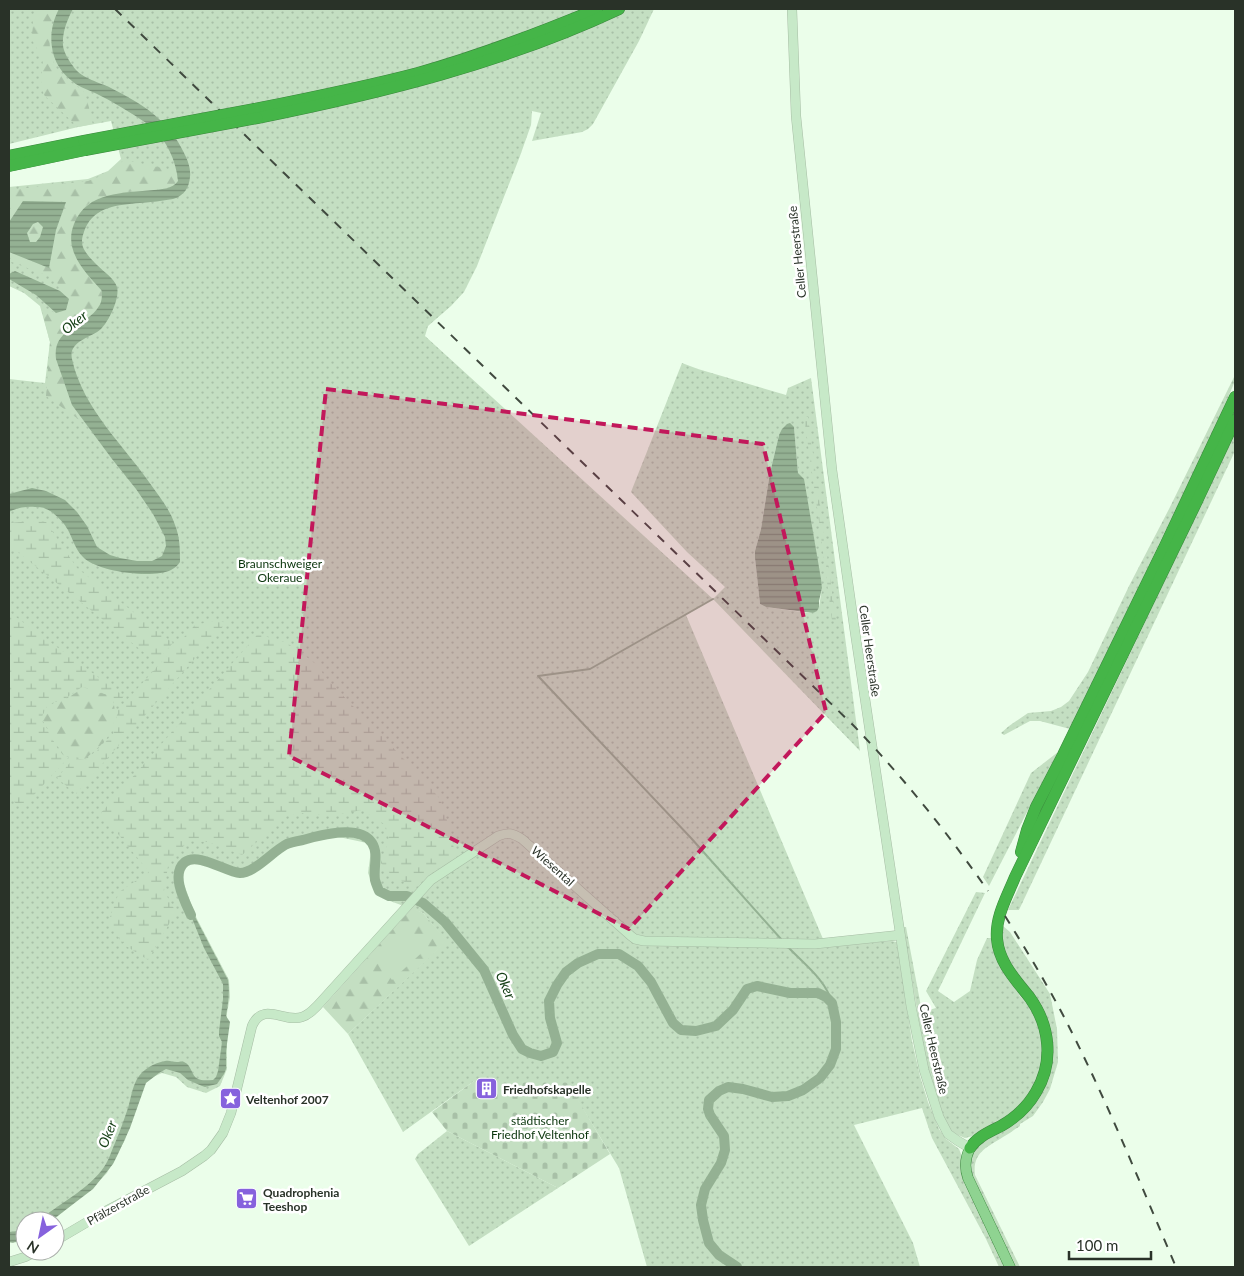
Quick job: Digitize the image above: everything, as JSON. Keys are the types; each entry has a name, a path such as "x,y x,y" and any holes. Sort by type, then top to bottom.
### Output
{"highway":[{"path":"546,35 597,9"},
{"path":"9,156 208,128 334,102 476,64 546,35 619,9"},
{"path":"9,166 85,145"},
{"path":"1015,877 1033,814 1185,506 1235,397"},
{"path":"970,1148 979,1138 1012,1119 1027,1104 1042,1080 1047,1059 1046,1038 1041,1018 1000,953 997,929 1001,913 1015,877 1235,420"}],"main road":[{"name":"Celler Heerstraße","path":"792,9 796,116 832,470 900,935 916,1036 934,1103 948,1134 970,1148"},
{"name":"Wiesental","path":"264,1014 297,1018 308,1014 422,889 438,875 505,833 522,838 631,936 640,940 815,944 900,935"},
{"name":"Pfälzerstraße","path":"65,1235 182,1171 210,1150 228,1124 252,1026 256,1018 264,1014"},
{"path":"970,1148 966,1156 965,1165 968,1178 1010,1267"}],"highlighted area":[{"path":"326,389 763,444 826,712 629,929 289,756"}],"green space":[{"name":"Braunschweiger Okeraue","path":"9,9 654,9 639,41 593,124 588,129 582,132 532,141 541,113 532,111 531,125 520,156 477,266 464,292 428,326 425,336 713,599 686,615 826,946 897,942 912,1041 928,1102 939,1129 946,1139 959,1149 961,1154 961,1173 965,1184 1007,1267 999,1267 932,1138 922,1108 854,1125 913,1243 920,1267 647,1267 619,1168 566,1081 474,1081 403,1132 348,1034 446,941 423,913 390,901 376,893 368,873 371,850 367,843 334,836 288,845 254,872 235,876 218,867 200,861 187,862 181,876 196,917 229,980 227,1069 220,1086 206,1093 187,1087 176,1077 162,1073 144,1081 125,1140 107,1173 64,1211 15,1211 15,1243 9,1243 9,379 45,383 50,342 40,306 24,293 9,286 9,187 88,179 108,171 121,159 111,121 9,144"},
{"path":"38,9 57,9 53,17 50,34 53,60 61,75 83,91 93,124 78,127 44,95 41,85 43,59 32,40 33,19"},
{"path":"124,160 177,171 178,181 172,186 165,188 127,192 104,197 93,201 78,216 72,243 75,257 103,291 101,303 96,312 87,320 67,331 72,404 84,423 46,396 50,342 41,308 56,313 66,310 69,299 60,291 56,279 9,261 9,252 49,268 56,230 66,202 23,201 9,222 9,190 88,181 108,173"},
{"path":"39,222 43,227 40,237 36,242 30,242 27,233 33,224"},
{"path":"682,363 786,395 788,388 811,378 860,751 713,599 725,587 687,552 631,492","holes":["794,427 798,473 822,588 819,607 813,613 766,607 760,604 755,558 770,473 779,435"]},
{"path":"1235,375 1235,381 1214,430 1070,729 1040,721 1030,721 1004,735 1001,733 1028,713 1051,711 1069,701 1088,672"},
{"path":"804,417 808,417 836,621 832,620"},
{"path":"1235,433 1235,451 1019,910 1008,910"},
{"path":"46,522 77,568 173,643 156,662 9,545 10,523"},
{"path":"9,612 124,696 116,706 112,696 82,687 66,698 47,705 41,719 62,756 69,757 22,808 9,798"},
{"path":"218,620 226,623 76,794 57,778 74,758 85,760 98,750 113,734 118,710 195,625"},
{"path":"258,634 287,643 319,666 324,676 425,781 440,799 451,833 455,855 416,886 394,878 381,863 389,839 384,824 362,810 330,816 303,813 288,815 242,855 208,842 189,841 169,860 164,891 176,912 148,960 123,944 108,923 119,892 149,872 101,813"},
{"path":"83,688 112,696 115,717 106,739 85,759 63,755 42,719 47,706 66,699"},
{"path":"1058,752 989,886 983,877 1031,773"},
{"path":"976,892 985,893 938,991 954,1002 970,991 977,960 987,938 991,938 997,961 1020,996 1036,1014 1042,1028 1043,1056 1035,1089 1016,1112 973,1136 965,1138 953,1133 948,1128 937,1102 925,1057 903,927 906,927 922,1012 936,1008 926,991"},
{"path":"412,908 423,913 447,941 348,1034 323,1007"},
{"path":"1003,926 1010,932 1050,994 1057,1029 1058,1062 1050,1089 1043,1102 1033,1116 982,1151 975,1167 975,1175 1020,1267 1015,1267 971,1172 972,1157 980,1143 1024,1113 1050,1042 1006,959 1001,939"},
{"path":"408,931 427,948 392,980 376,960"},
{"name":"städtischer Friedhof Veltenhof","path":"474,1081 567,1081 610,1154 558,1188 447,1131 432,1112"},
{"path":"447,1131 558,1188 469,1246 415,1159 418,1154"}],"shaded area":[{"path":"59,9 73,9 65,27 63,45 66,56 76,70 84,76 133,100 163,122 178,142 190,169 187,188 177,198 108,208 89,221 82,237 83,248 92,260 114,281 118,292 113,309 101,329 77,344 73,348 72,353 78,378 95,411 143,473 173,520 179,539 180,562 172,569 163,573 139,574 100,567 80,554 65,525 50,511 42,507 29,507 18,508 9,512 9,494 32,488 46,491 65,500 77,512 87,526 97,547 110,555 137,561 152,561 162,556 166,546 165,537 153,514 72,405 56,359 56,348 64,334 93,313 102,299 102,291 83,269 71,243 74,224 80,213 88,205 108,196 170,187 178,181 177,173 173,159 157,132 111,101 75,83 58,66 54,57 51,38 52,28"},
{"path":"23,201 66,202 56,230 49,268 9,252 9,222","holes":["38,222 43,227 40,237 36,242 30,242 27,233 33,224"]},
{"path":"15,271 60,291 69,299 66,310 56,313 36,295 9,279 9,274"},
{"path":"790,423 794,427 798,473 804,479 821,579 822,588 819,607 813,613 766,607 760,604 755,551 779,435 782,429"},
{"path":"179,886 228,980 229,994 226,1016 230,1022 224,1074 217,1084 205,1087 188,1080 180,1073 166,1069 146,1083 130,1128 113,1164 93,1189 64,1211 52,1211 84,1188 104,1167 122,1125 135,1082 146,1069 165,1061 182,1062 189,1065 194,1076 198,1079 213,1080 216,1077 222,1042 219,1031 223,984 204,948"},
{"path":"15,1231 15,1242 9,1242 9,1232"}],"waterway":[{"path":"713,599 590,669 538,676 691,838 781,939"},
{"name":"Oker","path":"191,915 179,881 181,867 185,862 197,859 240,873 251,870 289,843 339,832 349,832 366,837 372,843 375,852 375,880 379,891 389,896 407,896 423,903 445,922 484,970 513,1035 522,1049 530,1053 541,1056 553,1052 557,1043 550,1018 549,1001 566,972 578,963 598,954 619,954 638,966 651,982 673,1023 681,1030 696,1031 716,1026 733,1010 747,989 757,986 790,993 818,993 826,997 832,1003 836,1022 836,1049 830,1065 820,1078 803,1090 788,1096 772,1097 728,1087 719,1091 709,1100 708,1109 724,1136 725,1150 721,1163 705,1189 701,1205 703,1220 709,1243 719,1255 737,1267"},
{"path":"788,947 820,980 832,1003"}],"railway":[{"path":"115,9 853,725 924,805 988,891"},
{"path":"1005,916 1063,1015 1122,1140 1176,1267"}],"place":[{"name":"Friedhofskapelle","path":"487,1089"},
{"name":"Veltenhof 2007","path":"230,1099"},
{"name":"Quadrophenia Teeshop","path":"247,1199"}]}
